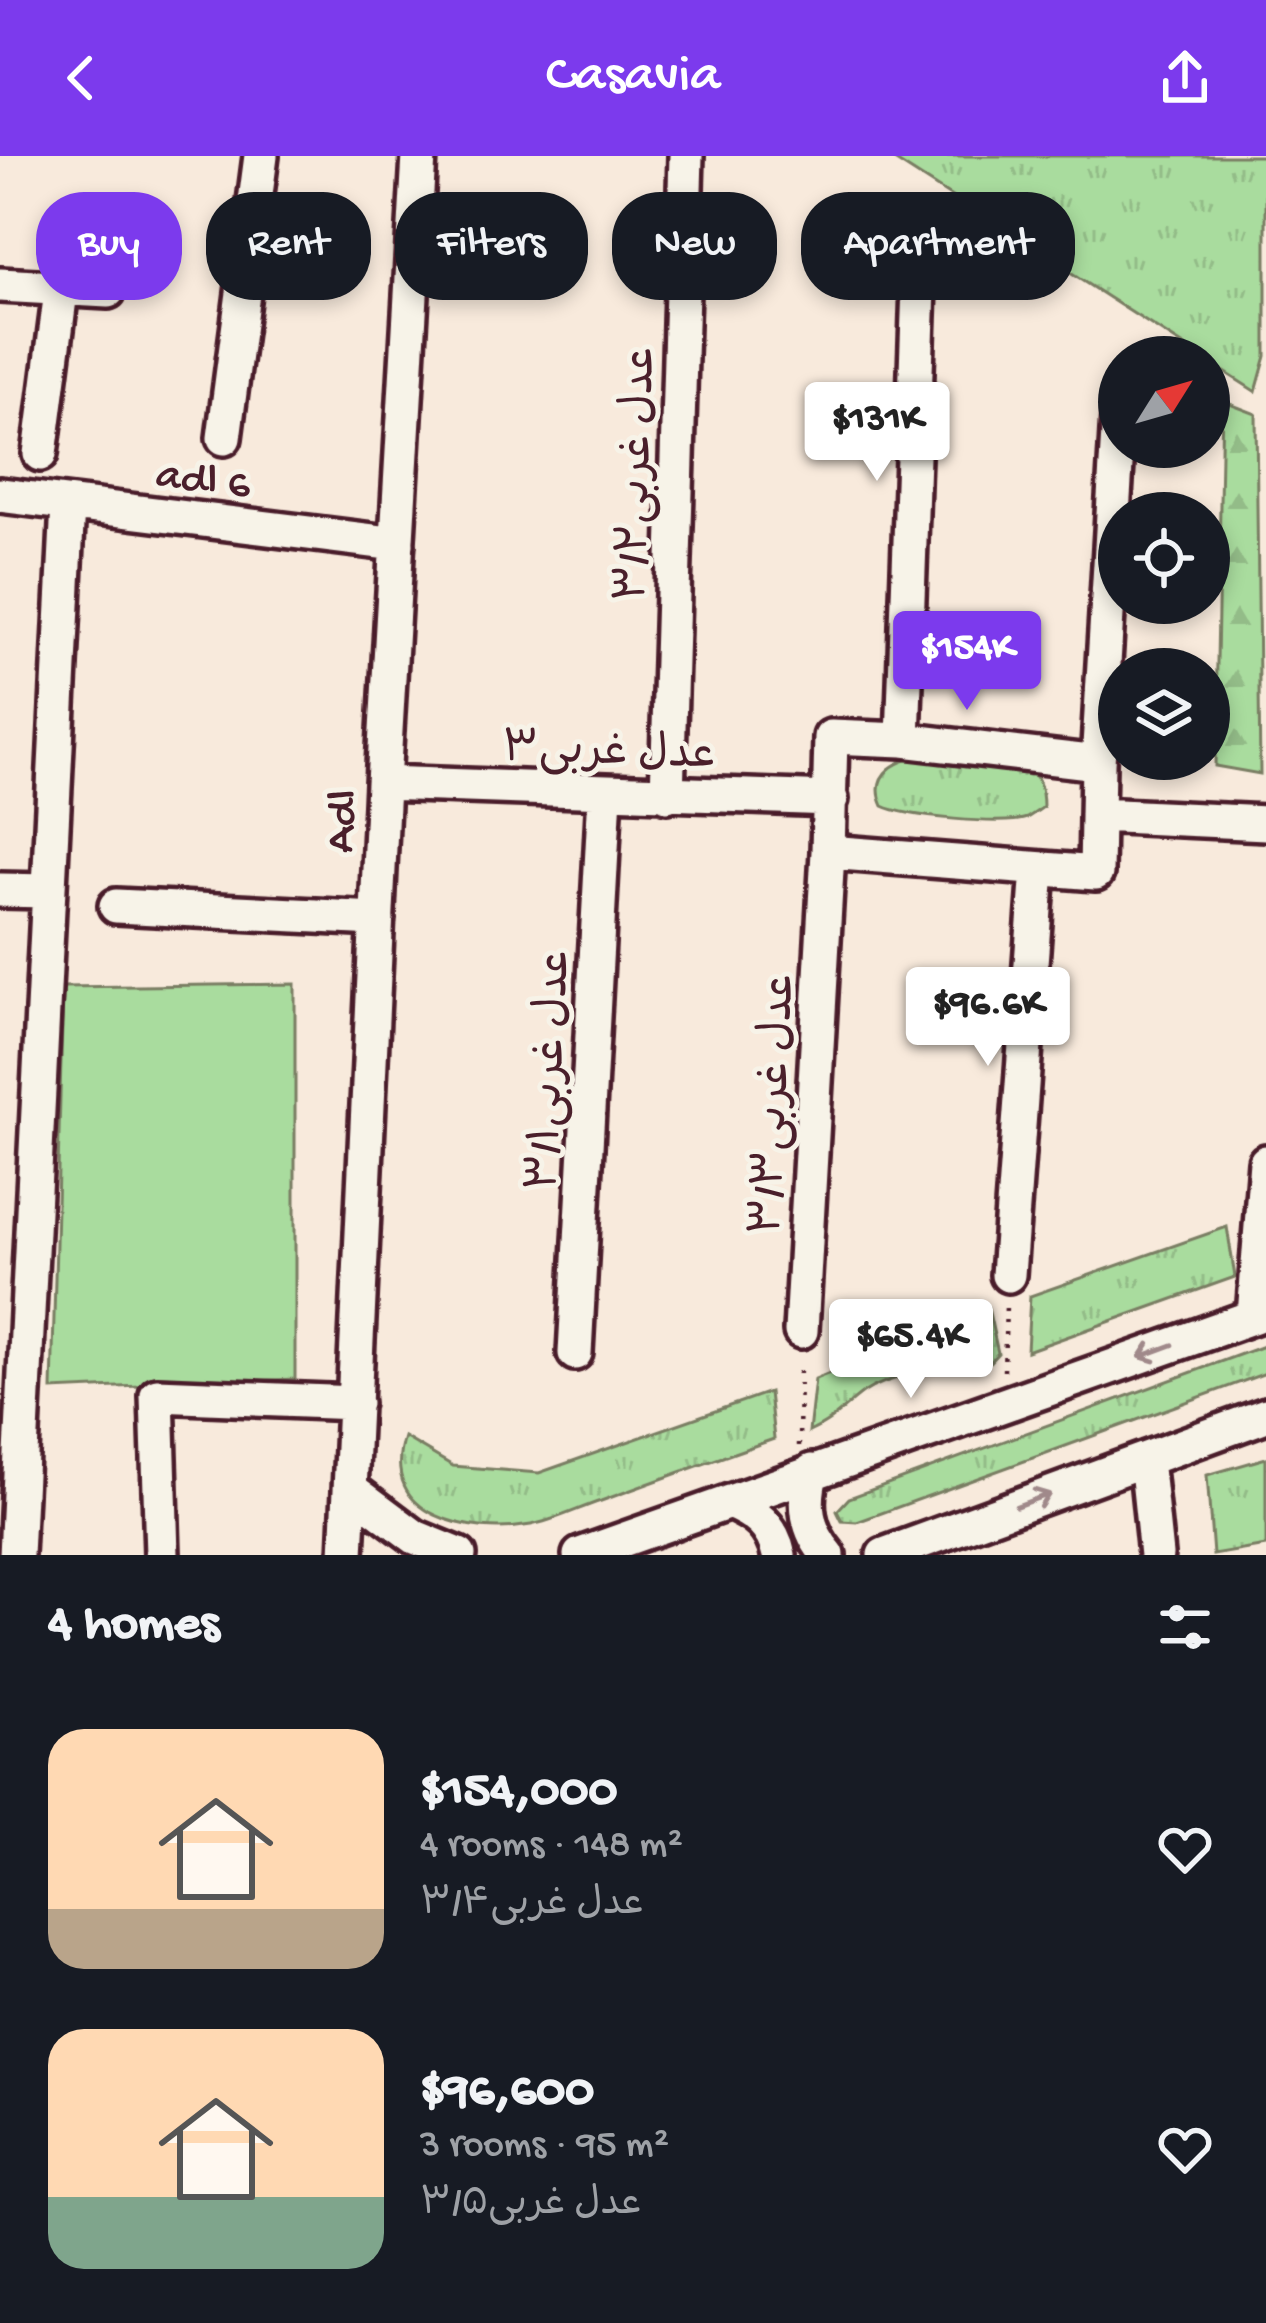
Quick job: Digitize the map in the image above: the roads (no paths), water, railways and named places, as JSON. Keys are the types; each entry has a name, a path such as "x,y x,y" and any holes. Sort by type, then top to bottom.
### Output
{"street":[{"path":"224,439 261,156"},
{"name":"Adl","path":"347,1555 418,156"},
{"name":"عدل غربی۳/۲","path":"668,795 686,156"},
{"path":"0,285 36,289"},
{"path":"40,454 60,300"},
{"path":"828,852 1096,873 1098,763 903,740 919,300"},
{"path":"1105,648 1116,468"},
{"name":"adl 6","path":"0,495 397,544"},
{"path":"16,1555 68,503"},
{"name":"عدل غربی۳/۳","path":"801,1330 831,736 903,740"},
{"name":"عدل غربی۳","path":"383,783 831,799"},
{"name":"عدل غربی۳/۱","path":"574,1353 605,793"},
{"path":"1097,815 1266,823"},
{"path":"1007,1275 1038,868"},
{"path":"0,890 48,891"},
{"path":"116,906 377,919"},
{"path":"580,1555 1260,1314 1266,1162"},
{"path":"163,1555 157,1395 355,1403"},
{"path":"884,1555 1266,1415"},
{"path":"1146,1460 1156,1555"},
{"path":"805,1474 810,1527 828,1555"},
{"path":"352,1490 415,1537 459,1555"},
{"path":"729,1502 751,1511 769,1527 779,1555"}]}
